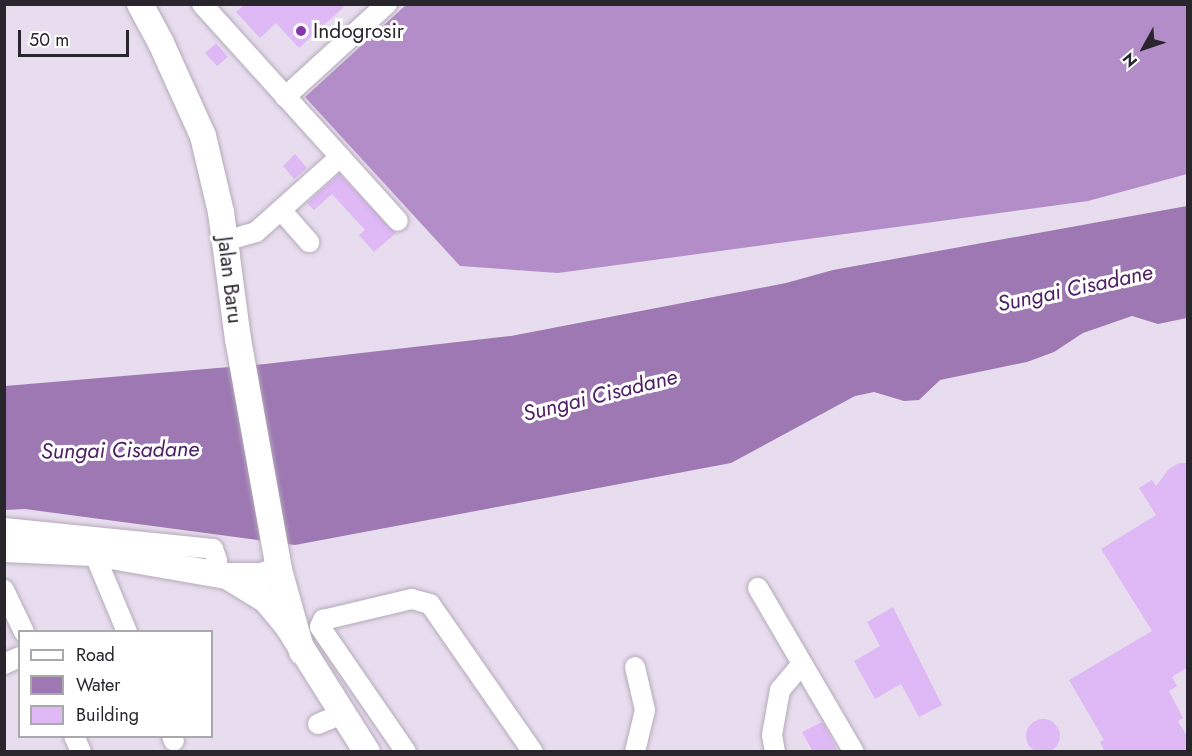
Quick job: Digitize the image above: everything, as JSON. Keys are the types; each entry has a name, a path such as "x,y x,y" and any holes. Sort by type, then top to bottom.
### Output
{"main road":[{"name":"Jalan Baru","path":"140,4 161,42 203,136 225,241 237,339 278,565 302,652"},
{"path":"4,549 94,553 220,575 261,576 278,565"},
{"path":"220,575 266,600 302,652 330,719 367,752"}],"lane":[{"path":"202,4 398,221"},
{"path":"285,97 387,4"},
{"path":"225,241 256,232 340,157"},
{"path":"281,210 309,242"},
{"path":"4,528 213,549 220,575"},
{"path":"94,553 126,630"},
{"path":"758,588 854,752"},
{"path":"4,590 23,630"},
{"path":"406,752 320,627 323,620 412,599 430,604 533,752"},
{"path":"4,664 18,658"},
{"path":"776,752 772,727 780,690 802,664"},
{"path":"635,667 645,710 635,752"},
{"path":"75,738 81,752"}],"shaded area":[{"path":"407,4 1187,5 1187,174 1088,201 558,273 460,266 305,97"}],"water":[{"name":"Sungai Cisadane","path":"1187,206 1187,318 1158,324 1132,316 1083,333 1054,352 1027,362 940,380 919,400 904,401 874,392 855,396 731,463 295,545 25,509 5,510 5,386 265,364 511,336 786,283 833,270"}],"building":[{"name":"Indogrosir","path":"245,4 347,4 299,48 276,23 260,38 236,12"},
{"path":"216,43 228,57 217,66 205,53"},
{"path":"295,154 307,168 294,179 283,166"},
{"path":"339,174 396,233 374,252 359,235 365,230 332,194 314,210 307,203"},
{"path":"1179,463 1188,463 1188,667 1172,677 1177,686 1169,691 1183,718 1178,721 1188,738 1188,752 1105,752 1100,742 1104,740 1069,680 1152,631 1101,549 1156,515 1139,488 1152,480 1156,486 1169,469"},
{"path":"893,607 942,705 919,717 901,684 875,699 854,661 880,646 867,622"},
{"path":"1043,719 1055,724 1060,736 1055,748 1043,753 1031,748 1026,736 1031,724"},
{"path":"822,722 838,752 813,752 802,732"}],"place":[{"name":"Indogrosir","path":"301,31"}]}
